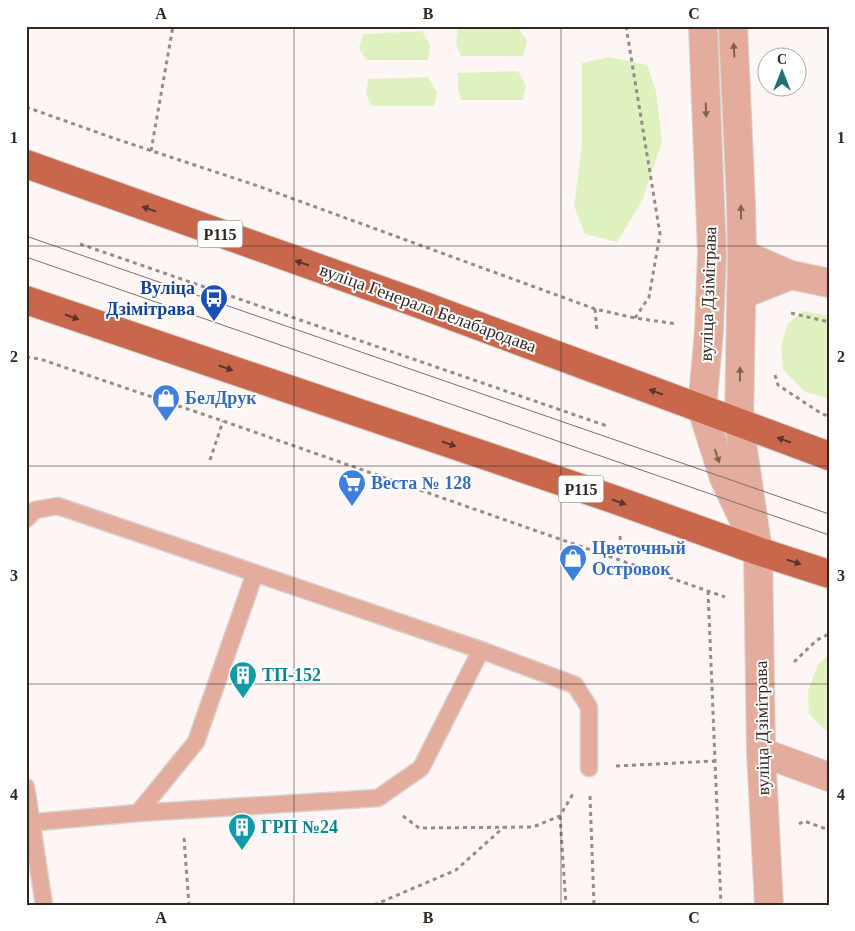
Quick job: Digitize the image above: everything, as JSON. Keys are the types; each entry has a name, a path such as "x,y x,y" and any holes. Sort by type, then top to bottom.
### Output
{"main road":[{"name":"вуліца Генерала Белабародава","path":"26,164 414,302 829,456"},
{"name":"Р115","path":"26,300 829,574"}],"street":[{"name":"вуліца Дзімітрава","path":"703,26 712,253 709,331 702,409 724,478 758,551"},
{"name":"вуліца Дзімітрава","path":"733,26 742,254 739,423 758,551 761,752 769,905"},
{"path":"742,254 791,275 829,284"},
{"path":"742,296 791,275"},
{"path":"761,752 829,777"}],"lane":[{"path":"26,519 35,510 58,506 481,650 575,685 589,707 588,768"},
{"path":"138,813 196,742 255,573"},
{"path":"29,823 138,813 378,798 421,768 481,650"},
{"path":"26,787 29,823 44,905"}],"path":[{"path":"151,151 173,26"},
{"path":"626,26 660,234 649,297 635,318"},
{"path":"26,107 258,186 595,309 635,318 678,324"},
{"path":"80,244 607,426"},
{"path":"595,309 597,332"},
{"path":"783,311 829,322"},
{"path":"26,357 40,359 223,421 726,597"},
{"path":"774,368 778,385 822,414 829,416"},
{"path":"210,460 223,421"},
{"path":"619,530 622,560"},
{"path":"708,591 720,905"},
{"path":"793,670 794,662 817,640 829,634"},
{"path":"588,768 715,761"},
{"path":"566,905 560,816 588,768"},
{"path":"588,768 594,905"},
{"path":"378,798 419,828 533,827 560,816"},
{"path":"182,810 189,905"},
{"path":"374,905 456,870 504,827"}],"green space":[{"path":"518,27 527,41 523,56 461,56 456,44 458,29"},
{"path":"422,31 430,45 428,60 366,60 359,48 363,34"},
{"path":"610,57 647,65 656,91 662,142 642,201 617,242 585,234 574,206 582,144 582,63"},
{"path":"518,71 526,86 523,100 461,100 458,88 458,73"},
{"path":"428,77 437,92 434,106 372,106 366,94 368,79"},
{"path":"804,311 829,316 829,399 804,391 783,369 781,346 788,323"},
{"path":"829,654 829,734 809,714 808,691 818,665"}],"tram line":[{"path":"26,236 829,514"},
{"path":"26,257 829,535"}],"place":[{"name":"Вуліца Дзімітрава","path":"214,322"},
{"name":"БелДрук","path":"166,422"},
{"name":"Веста № 128","path":"352,507"},
{"name":"Цветочный Островок","path":"573,582"},
{"name":"ТП-152","path":"243,699"},
{"name":"ГРП №24","path":"242,851"}]}
